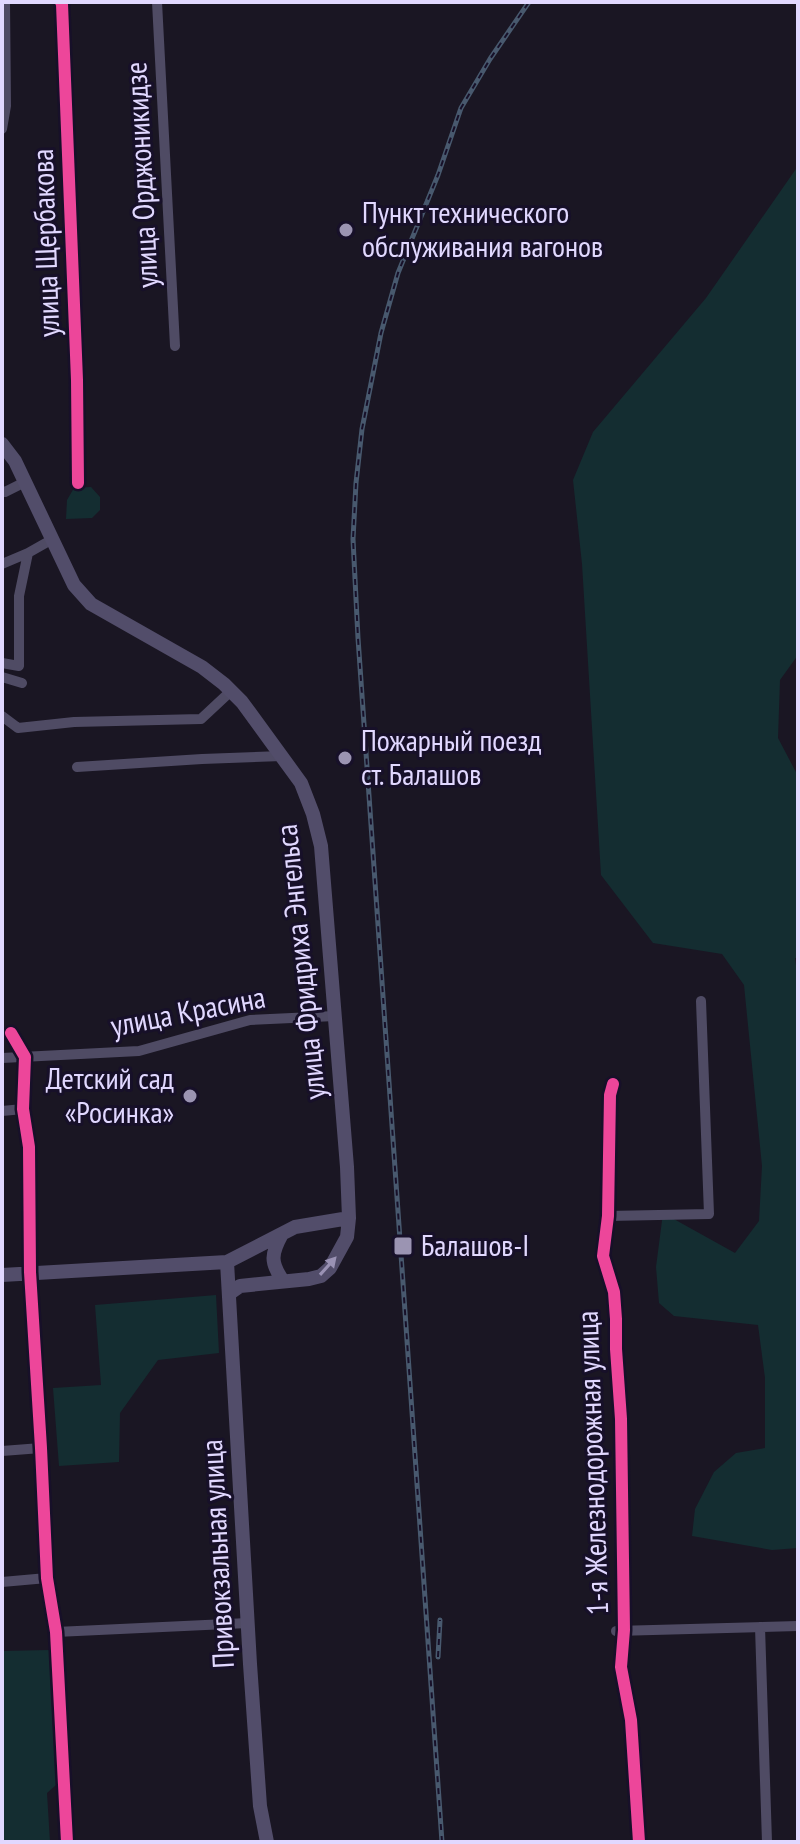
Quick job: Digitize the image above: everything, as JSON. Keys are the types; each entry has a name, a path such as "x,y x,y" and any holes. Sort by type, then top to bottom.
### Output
{"main road":[{"name":"улица Фридриха Энгельса","path":"2,444 15,461 74,585 91,604 202,667 231,691 301,783 321,846 349,1218"},
{"path":"11,1033 25,1057 23,1109 29,1147 30,1272 47,1578 56,1632 67,1842"},
{"path":"2,1275 227,1262 295,1227 349,1218 347,1237 330,1268 321,1276 240,1286 230,1293"},
{"path":"282,1234 275,1248 274,1268 283,1281"},
{"name":"Привокзальная улица","path":"227,1262 260,1806 267,1842"}],"street":[{"path":"2,129 6,106 5,2"},
{"name":"улица Щербакова","path":"61,2 76,334 78,483"},
{"name":"улица Орджоникидзе","path":"157,2 175,346"},
{"path":"2,491 25,482"},
{"path":"2,564 51,540"},
{"path":"2,663 19,666 19,596 28,553"},
{"path":"2,677 22,683"},
{"path":"2,716 18,728 74,722 201,719 231,691"},
{"path":"77,767 282,756"},
{"path":"608,1216 709,1214 701,1001"},
{"name":"улица Красина","path":"2,1058 139,1051 250,1020 335,1016"},
{"name":"1-я Железнодорожная улица","path":"613,1084 610,1095 608,1216 603,1256 614,1292 616,1319 621,1419 621,1667 631,1720 639,1842"},
{"path":"2,1111 23,1109"},
{"path":"2,1451 41,1448"},
{"path":"2,1582 47,1578"},
{"path":"56,1632 248,1623"},
{"path":"620,1630 798,1626"},
{"path":"760,1627 767,1842"}],"green space":[{"path":"798,166 798,655 780,680 778,738 798,776 798,958 795,958 798,979 798,1548 772,1550 692,1536 695,1509 714,1472 736,1453 765,1448 765,1378 758,1325 674,1316 659,1303 656,1267 663,1213 735,1253 759,1221 762,1166 744,985 722,954 653,943 601,875 582,564 573,480 593,432 706,298"},
{"path":"91,487 100,497 100,510 92,518 66,519 67,500 74,488"},
{"path":"216,1295 219,1353 158,1360 120,1413 119,1462 59,1466 53,1388 101,1385 95,1305"},
{"path":"49,1650 56,1785 47,1793 50,1842 2,1842 2,1651"}],"railway":[{"path":"442,1842 353,539 362,429 381,333 398,273 438,175 461,108 529,2"},
{"path":"438,1657 440,1620"}],"cycle path":[{"path":"61,2 77,380 78,483"},
{"path":"11,1033 25,1057 23,1109 29,1147 30,1272 47,1578 56,1632 67,1842"},
{"path":"613,1084 610,1095 608,1216 603,1256 614,1292 616,1319 621,1419 624,1630 621,1667 631,1720 639,1842"}],"place":[{"name":"Пункт технического обслуживания вагонов","path":"346,230"},
{"name":"Пожарный поезд ст. Балашов","path":"345,758"},
{"name":"Детский сад «Росинка»","path":"190,1096"},
{"name":"Балашов-I","path":"403,1246"}]}
